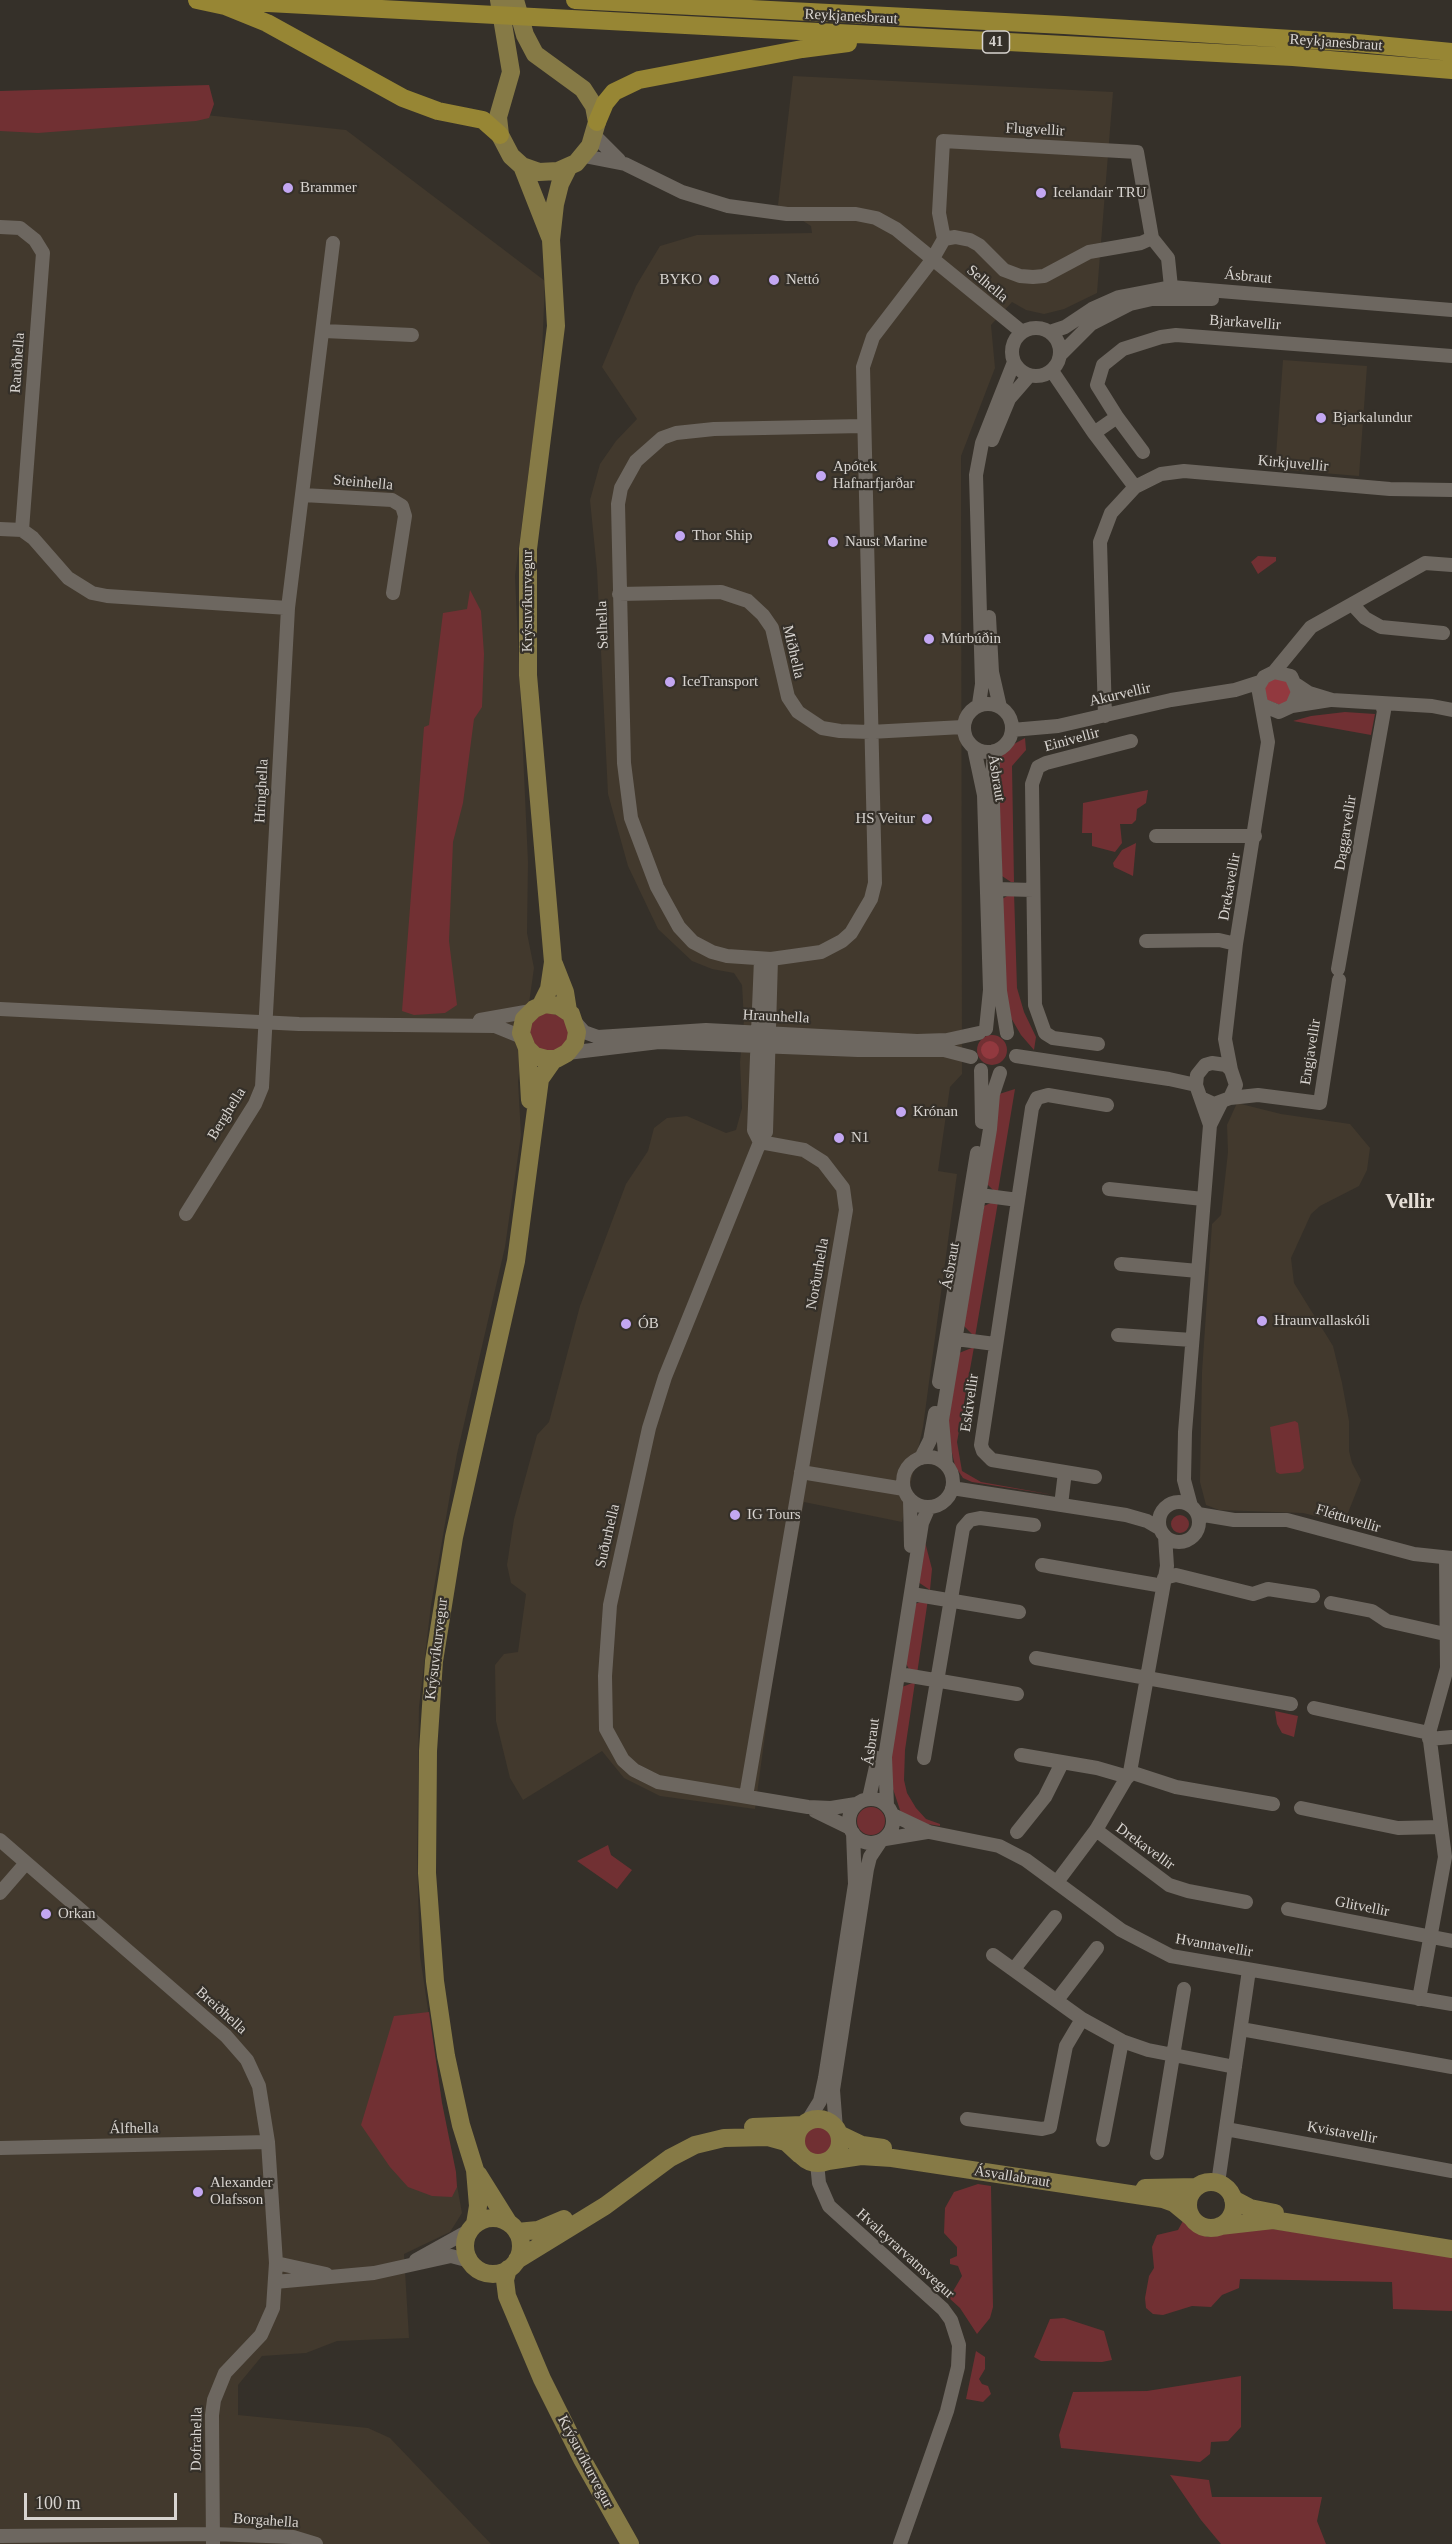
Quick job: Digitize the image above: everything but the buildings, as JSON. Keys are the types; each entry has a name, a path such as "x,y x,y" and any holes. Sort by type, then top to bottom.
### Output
{"highway":[{"path":"197,0 225,6 267,23 403,98 438,111 483,120 500,135"},
{"name":"Reykjanesbraut","path":"211,0 477,16 1293,57 1452,70"},
{"name":"Reykjanesbraut","path":"575,0 1064,25 1357,43 1452,52"},
{"path":"814,0 862,7 978,13 1064,25"},
{"path":"596,129 605,103 614,92 639,80 802,49 846,43 1049,52 1113,48"}],"main road":[{"path":"498,0 511,72 498,117 500,135"},
{"path":"515,0 528,44 541,60 574,81 587,93 596,129 584,156 567,168 539,172 522,166"},
{"name":"Krýsuvíkurvegur","path":"500,135 511,156 522,166 551,240"},
{"name":"Krýsuvíkurvegur","path":"536,1008 549,989 553,962 527,638 530,530 556,326 551,240 556,194 567,168"},
{"name":"Krýsuvíkurvegur","path":"553,962 571,1017"},
{"path":"555,1005 571,1017 576,1039 560,1056 538,1057 524,1043 522,1023 536,1008 555,1005"},
{"name":"Krýsuvíkurvegur","path":"524,1043 533,1131"},
{"name":"Krýsuvíkurvegur","path":"472,2227 478,2202 475,2169 454,2097 435,1980 427,1873 428,1751 434,1661 454,1537 514,1271 540,1079 560,1056"},
{"path":"823,2120 837,2132 839,2148 823,2162 800,2155 786,2142 768,2137 724,2138 695,2145 670,2158 605,2206 495,2273 475,2265 465,2244 472,2227 492,2218 512,2227 538,2230 567,2218 604,2196 658,2156 688,2139 722,2129 823,2120"},
{"path":"800,2155 796,2137 804,2123"},
{"name":"Ásvallabraut","path":"837,2132 862,2145 1100,2183 1150,2188 1197,2187"},
{"name":"Ásvallabraut","path":"823,2162 861,2156 892,2158 1163,2199 1174,2203 1191,2217"},
{"name":"Krýsuvíkurvegur","path":"475,2169 512,2227"},
{"path":"1452,2240 1250,2208 1233,2199 1218,2183 1203,2183 1197,2187 1188,2204 1191,2217 1204,2227 1273,2220 1452,2249"},
{"path":"1220,2226 1230,2218 1233,2199"},
{"path":"512,2227 521,2246 513,2264"},
{"name":"Krýsuvíkurvegur","path":"513,2264 506,2292 542,2379 582,2459 630,2544"},
{"name":"Krýsuvíkurvegur","path":"475,2265 498,2299 528,2358 542,2379"}],"street":[{"name":"Selhella","path":"596,129 602,145 625,165"},
{"name":"Flugvellir","path":"944,239 939,213 943,141 1137,152 1152,238 1168,258 1171,287"},
{"name":"Selhella","path":"584,156 625,165 682,192 728,206 787,214 856,214 876,219 896,229 1022,332"},
{"name":"Rauðhella","path":"0,227 20,228 32,236 43,254 22,530"},
{"path":"932,260 944,239 955,237 970,240 979,245 1004,270 1034,278 1044,276 1089,252 1141,243 1152,238"},
{"path":"0,530 22,530 33,538 68,578 92,593 107,596 288,608 324,331 333,243"},
{"name":"Selhella","path":"863,426 690,430 662,438 636,461 621,488 618,504 619,594 626,791 640,844 668,911 693,942 712,952 727,956 766,959 806,956 842,941 860,921 871,899 875,883 863,368 873,337 932,260"},
{"name":"Ásbraut","path":"1050,332 1065,327 1092,309 1119,297 1171,287 1452,310"},
{"name":"Ásbraut","path":"1061,354 1091,324 1112,311 1152,299 1199,299 1452,318"},
{"path":"1036,328 1050,332 1056,338 1061,354 1052,371 1037,377 1029,376 1017,368 1014,362 1013,346 1022,332 1036,328"},
{"path":"324,331 412,336"},
{"name":"Bjarkavellir","path":"1143,452 1097,385 1103,365 1123,349 1161,337 1188,336 1452,356"},
{"path":"979,704 982,684 976,475 984,435 1014,362"},
{"path":"1052,371 1094,433 1135,487"},
{"path":"1000,707 992,672 986,477 991,444 1003,412 1018,387 1029,376"},
{"path":"1094,433 1117,417"},
{"name":"Kirkjuvellir","path":"1105,716 1101,542 1111,513 1135,487 1161,474 1184,471 1390,489 1452,490"},
{"name":"Steinhella","path":"303,495 392,500 402,506 405,516 393,593"},
{"path":"1332,700 1273,711 1260,701 1260,682 1274,672 1311,627 1425,563 1452,565"},
{"name":"Miðhella","path":"619,594 721,592 748,601 763,615 772,628 784,689 798,712 813,724 831,730 870,732 963,727"},
{"path":"1352,604 1365,618 1381,627 1443,633"},
{"name":"Hringhella","path":"267,1023 288,608"},
{"path":"1288,708 1296,700 1290,653"},
{"path":"1274,672 1294,681 1309,693 1332,700 1452,711"},
{"name":"Akurvellir","path":"1012,730 1058,726 1171,699 1235,690 1260,682"},
{"name":"Akurvellir","path":"1235,690 1260,701"},
{"name":"Drekavellir","path":"1234,1075 1225,1039 1236,944 1255,836 1268,742 1260,701"},
{"name":"Daggarvellir","path":"1338,975 1384,711 1381,703"},
{"path":"979,704 994,704 1000,707 1009,717 1012,730 1006,743 994,751 974,748 964,735 963,727 968,713 979,704"},
{"name":"Drekavellir","path":"1268,742 1288,708"},
{"name":"Einivellir","path":"1098,1044 1053,1038 1045,1033 1038,1017 1035,1005 1032,784 1038,767 1131,741"},
{"name":"Ásbraut","path":"974,748 984,795 990,990 982,1031"},
{"name":"Ásbraut","path":"994,751 992,777 1000,991 1007,1033"},
{"name":"Drekavellir","path":"1155,836 1255,836"},
{"path":"996,890 1033,890"},
{"name":"Drekavellir","path":"1146,941 1219,939 1236,944"},
{"path":"763,1047 766,959"},
{"name":"Engjavellir","path":"1226,1100 1258,1095 1320,1103 1338,975"},
{"path":"443,1026 536,1008"},
{"path":"0,1009 267,1023 502,1027 524,1043"},
{"name":"Hraunhella","path":"571,1017 584,1032 598,1037 685,1031 764,1032 917,1041 947,1040 982,1031"},
{"name":"Berghella","path":"186,1214 255,1104 262,1087 267,1023"},
{"path":"997,1028 1007,1033 1015,1043 1016,1056 1013,1063 1000,1073 990,1074 981,1070 971,1057 971,1046 982,1031 997,1028"},
{"name":"Drekavellir","path":"1206,1066 1225,1039"},
{"name":"Hraunhella","path":"560,1056 659,1042 763,1047 944,1050 971,1057"},
{"name":"Suðurhella","path":"763,1047 766,1132 656,1402 615,1579 605,1676 606,1729 623,1760 634,1770 658,1782 808,1807 831,1808 856,1804"},
{"path":"1016,1056 1169,1079 1198,1092 1207,1102 1226,1100"},
{"path":"1169,1079 1206,1066 1226,1065 1234,1075 1235,1089 1210,1125"},
{"path":"952,1488 1126,1515 1147,1521 1174,1542 1185,1541 1197,1532 1195,1510 1184,1480 1192,1341 1210,1125 1198,1092 1206,1066"},
{"name":"Ásbraut","path":"921,1458 933,1428 982,1125 981,1070"},
{"name":"Ásbraut","path":"946,1465 942,1420 980,1195 993,1094 1000,1073"},
{"name":"Engjavellir","path":"1234,1075 1258,1095"},
{"name":"Eskivellir","path":"1095,1476 992,1460 983,1451 981,1445 1032,1108 1037,1098 1048,1095 1107,1105"},
{"name":"Norðurhella","path":"746,1796 846,1210 843,1188 823,1162 804,1150 760,1142"},
{"path":"1109,1189 1203,1199"},
{"path":"980,1195 1018,1200"},
{"path":"1121,1264 1198,1271"},
{"path":"1118,1335 1192,1341"},
{"path":"956,1339 995,1344"},
{"path":"801,1468 907,1495 929,1507 944,1501 952,1488 952,1480 946,1465 934,1458 921,1458 908,1468 904,1475 907,1495"},
{"path":"801,1468 904,1475"},
{"path":"1061,1505 1065,1472"},
{"path":"1162,1532 1160,1516 1184,1480"},
{"name":"Ásbraut","path":"870,1798 911,1543 907,1495"},
{"path":"1126,1515 1170,1504 1195,1510"},
{"name":"Ásbraut","path":"890,1810 885,1757 922,1523 929,1507"},
{"name":"Fléttuvellir","path":"1195,1510 1234,1520 1287,1520 1344,1533 1379,1546 1449,1558"},
{"path":"924,1758 963,1528 970,1520 980,1518 1034,1525"},
{"name":"Fléttuvellir","path":"1197,1532 1234,1520"},
{"name":"Drekavellir","path":"1057,1882 1096,1830 1129,1775 1165,1577 1162,1532"},
{"name":"Drekavellir","path":"1165,1577 1185,1541"},
{"path":"1419,1999 1443,1874 1446,1835 1429,1736 1449,1668 1445,1634 1449,1558"},
{"path":"1042,1565 1165,1577 1176,1575 1253,1594 1268,1589 1313,1596"},
{"path":"912,1594 1018,1612"},
{"path":"1331,1603 1372,1611 1387,1621 1445,1634"},
{"path":"1036,1658 1291,1704"},
{"path":"899,1674 1017,1694"},
{"path":"1314,1708 1429,1736 1452,1737"},
{"path":"1021,1755 1273,1804"},
{"path":"1017,1832 1045,1797 1062,1763"},
{"path":"804,2123 822,2093 855,1884 849,1818 856,1804 870,1798 890,1810 892,1828 870,1857 867,1869 832,2090 837,2132"},
{"name":"Suðurhella","path":"808,1807 851,1831"},
{"path":"1301,1808 1398,1828 1446,1835"},
{"name":"Hvannavellir","path":"890,1810 929,1832 999,1845 1026,1860 1121,1930 1158,1951 1185,1961 1452,2004"},
{"name":"Drekavellir","path":"1096,1830 1169,1885 1188,1892 1246,1902"},
{"path":"851,1831 862,1841 882,1840"},
{"name":"Hvannavellir","path":"882,1840 929,1832"},
{"name":"Breiðhella","path":"0,1840 240,2051 259,2086 268,2142 276,2263 275,2283"},
{"path":"0,1893 26,1863"},
{"name":"Glitvellir","path":"1288,1909 1452,1941"},
{"path":"1014,1969 1055,1917"},
{"path":"1057,2000 1097,1948"},
{"path":"993,1955 1082,2019 1122,2041 1173,2055 1235,2067"},
{"path":"1218,2183 1250,1970"},
{"path":"1157,2153 1184,1989"},
{"path":"967,2119 1042,2129 1050,2127 1066,2046 1082,2019"},
{"path":"1241,2029 1452,2067"},
{"path":"1102,2140 1122,2041"},
{"name":"Kvistavellir","path":"1226,2129 1452,2171"},
{"name":"Álfhella","path":"0,2148 268,2142"},
{"name":"Hvaleyrarvatnsvegur","path":"823,2162 819,2183 829,2206 848,2226 943,2308 957,2332 959,2357 947,2411 900,2544"},
{"path":"412,2263 472,2227"},
{"path":"275,2283 374,2273 451,2256 475,2265"},
{"path":"276,2263 337,2277"},
{"name":"Dofrahella","path":"213,2539 212,2415 214,2400 225,2373 261,2335 268,2322 273,2308 275,2283"},
{"name":"Borgahella","path":"0,2536 213,2539 293,2537 316,2544"}],"shaded area":[{"path":"793,76 1113,92 1097,293 1064,309 1044,314 1026,310 1012,302 991,325 995,368 961,456 962,1074 950,1087 938,1171 957,1174 923,1427 902,1522 804,1502 775,1661 755,1809 660,1796 624,1778 602,1751 523,1800 510,1778 496,1721 495,1665 504,1654 518,1652 526,1594 511,1583 507,1565 514,1519 537,1435 549,1422 580,1306 626,1184 648,1151 654,1128 667,1118 687,1116 726,1133 736,1130 742,1108 740,1062 744,1020 742,985 734,973 712,969 692,961 658,929 628,866 608,794 597,570 590,500 600,464 616,441 637,419 602,367 636,286 660,246 697,235 812,233 811,226 778,205"},
{"path":"209,85 214,104 209,118 196,121 38,133 0,131 0,91"},
{"path":"0,93 346,130 545,281 541,377 515,576 528,862 527,933 534,968 518,1081 521,1135 505,1247 457,1454 431,1605 419,1707 417,1856 420,1956 442,2103 462,2213 450,2232 404,2254 409,2338 337,2341 306,2353 262,2356 238,2385 238,2415 368,2428 390,2438 491,2544 0,2544"},
{"name":"Bjarkalundur","path":"1283,360 1367,366 1359,476 1275,469"},
{"path":"1258,556 1276,557 1276,561 1258,574 1251,562"},
{"path":"470,590 481,611 484,654 482,707 474,719 463,803 453,842 449,941 457,1005 445,1013 414,1015 402,1011 424,727 429,725 443,613 467,609"},
{"path":"1273,677 1286,679 1292,692 1289,701 1280,705 1267,700 1264,687"},
{"path":"1345,712 1375,714 1371,735 1293,721 1311,716"},
{"path":"1025,738 1026,750 1012,766 1014,882 1011,882 1002,876 998,759 1014,744"},
{"path":"1148,790 1146,803 1137,809 1136,820 1132,824 1120,824 1122,843 1115,852 1092,846 1092,833 1082,833 1083,803"},
{"path":"1136,843 1133,876 1114,867 1113,863 1122,850"},
{"path":"1014,892 1017,988 1024,1012 1036,1037 1034,1050 1021,1035 1007,1011 1002,899"},
{"path":"543,1012 562,1016 570,1031 564,1047 551,1053 533,1046 529,1026"},
{"path":"992,1035 1003,1039 1007,1050 1003,1061 992,1065 981,1061 977,1050 981,1039"},
{"path":"986,1041 994,1041 999,1046 997,1057 986,1059 981,1054 981,1046"},
{"path":"1015,1089 998,1191 994,1191 986,1183 996,1095"},
{"name":"Hraunvallaskóli","path":"1237,1103 1281,1114 1350,1124 1370,1148 1367,1170 1359,1186 1320,1206 1311,1214 1291,1258 1294,1283 1333,1346 1342,1383 1349,1421 1349,1451 1352,1463 1361,1480 1344,1523 1303,1513 1219,1510 1206,1505 1200,1482 1202,1372 1212,1224 1221,1215 1228,1152 1227,1125"},
{"path":"998,1202 975,1337 963,1325 984,1206"},
{"path":"974,1347 957,1442 962,1471 981,1482 1054,1495 972,1482 963,1478 955,1466 947,1431 959,1353"},
{"path":"1295,1421 1298,1423 1304,1468 1300,1472 1280,1474 1276,1472 1270,1427"},
{"path":"1180,1515 1186,1518 1189,1524 1186,1530 1180,1533 1174,1530 1171,1524 1174,1518"},
{"path":"925,1542 932,1569 930,1590 918,1582"},
{"path":"928,1599 917,1674 909,1669 905,1662 915,1604"},
{"path":"915,1682 905,1750 904,1780 907,1793 916,1808 926,1819 940,1826 922,1823 901,1813 891,1783 890,1761 902,1687"},
{"path":"1275,1711 1298,1716 1294,1737 1282,1733 1277,1724"},
{"path":"871,1807 881,1811 885,1821 881,1831 871,1835 861,1831 857,1821 861,1811"},
{"path":"608,1845 611,1855 632,1870 617,1889 577,1861"},
{"path":"429,2012 442,2103 456,2172 457,2187 452,2197 432,2196 408,2187 390,2167 361,2125 394,2016"},
{"path":"817,2126 828,2130 832,2141 828,2152 817,2156 806,2152 802,2141 806,2130"},
{"path":"978,2184 991,2186 993,2307 990,2318 977,2334 960,2308 949,2298 962,2276 958,2266 950,2264 950,2259 957,2256 957,2247 944,2233 945,2208 954,2192"},
{"path":"1184,2219 1195,2232 1208,2237 1250,2226 1452,2253 1452,2311 1393,2309 1392,2282 1240,2279 1239,2288 1222,2295 1211,2307 1192,2306 1163,2315 1153,2314 1146,2308 1145,2298 1149,2276 1154,2268 1152,2247 1157,2235 1178,2230"},
{"path":"1064,2318 1104,2331 1112,2360 1102,2362 1041,2361 1034,2357 1050,2319"},
{"path":"976,2351 985,2357 985,2369 979,2379 982,2384 988,2386 991,2394 983,2402 966,2399"},
{"path":"1241,2376 1241,2427 1228,2441 1211,2442 1210,2454 1200,2462 1061,2448 1059,2435 1073,2392 1147,2391"},
{"path":"1170,2475 1209,2480 1212,2497 1322,2497 1317,2521 1326,2544 1221,2544 1201,2520"}],"place":[{"name":"Brammer","path":"288,188"},
{"name":"Icelandair TRU","path":"1041,193"},
{"name":"BYKO","path":"714,280"},
{"name":"Nettó","path":"774,280"},
{"name":"Bjarkalundur","path":"1321,418"},
{"name":"Apótek Hafnarfjarðar","path":"821,476"},
{"name":"Thor Ship","path":"680,536"},
{"name":"Naust Marine","path":"833,542"},
{"name":"Múrbúðin","path":"929,639"},
{"name":"IceTransport","path":"670,682"},
{"name":"HS Veitur","path":"927,819"},
{"name":"Krónan","path":"901,1112"},
{"name":"N1","path":"839,1138"},
{"name":"Hraunvallaskóli","path":"1262,1321"},
{"name":"ÓB","path":"626,1324"},
{"name":"IG Tours","path":"735,1515"},
{"name":"Orkan","path":"46,1914"},
{"name":"Alexander Olafsson","path":"198,2192"}],"district":[{"name":"Vellir","path":"1410,1203"}]}
